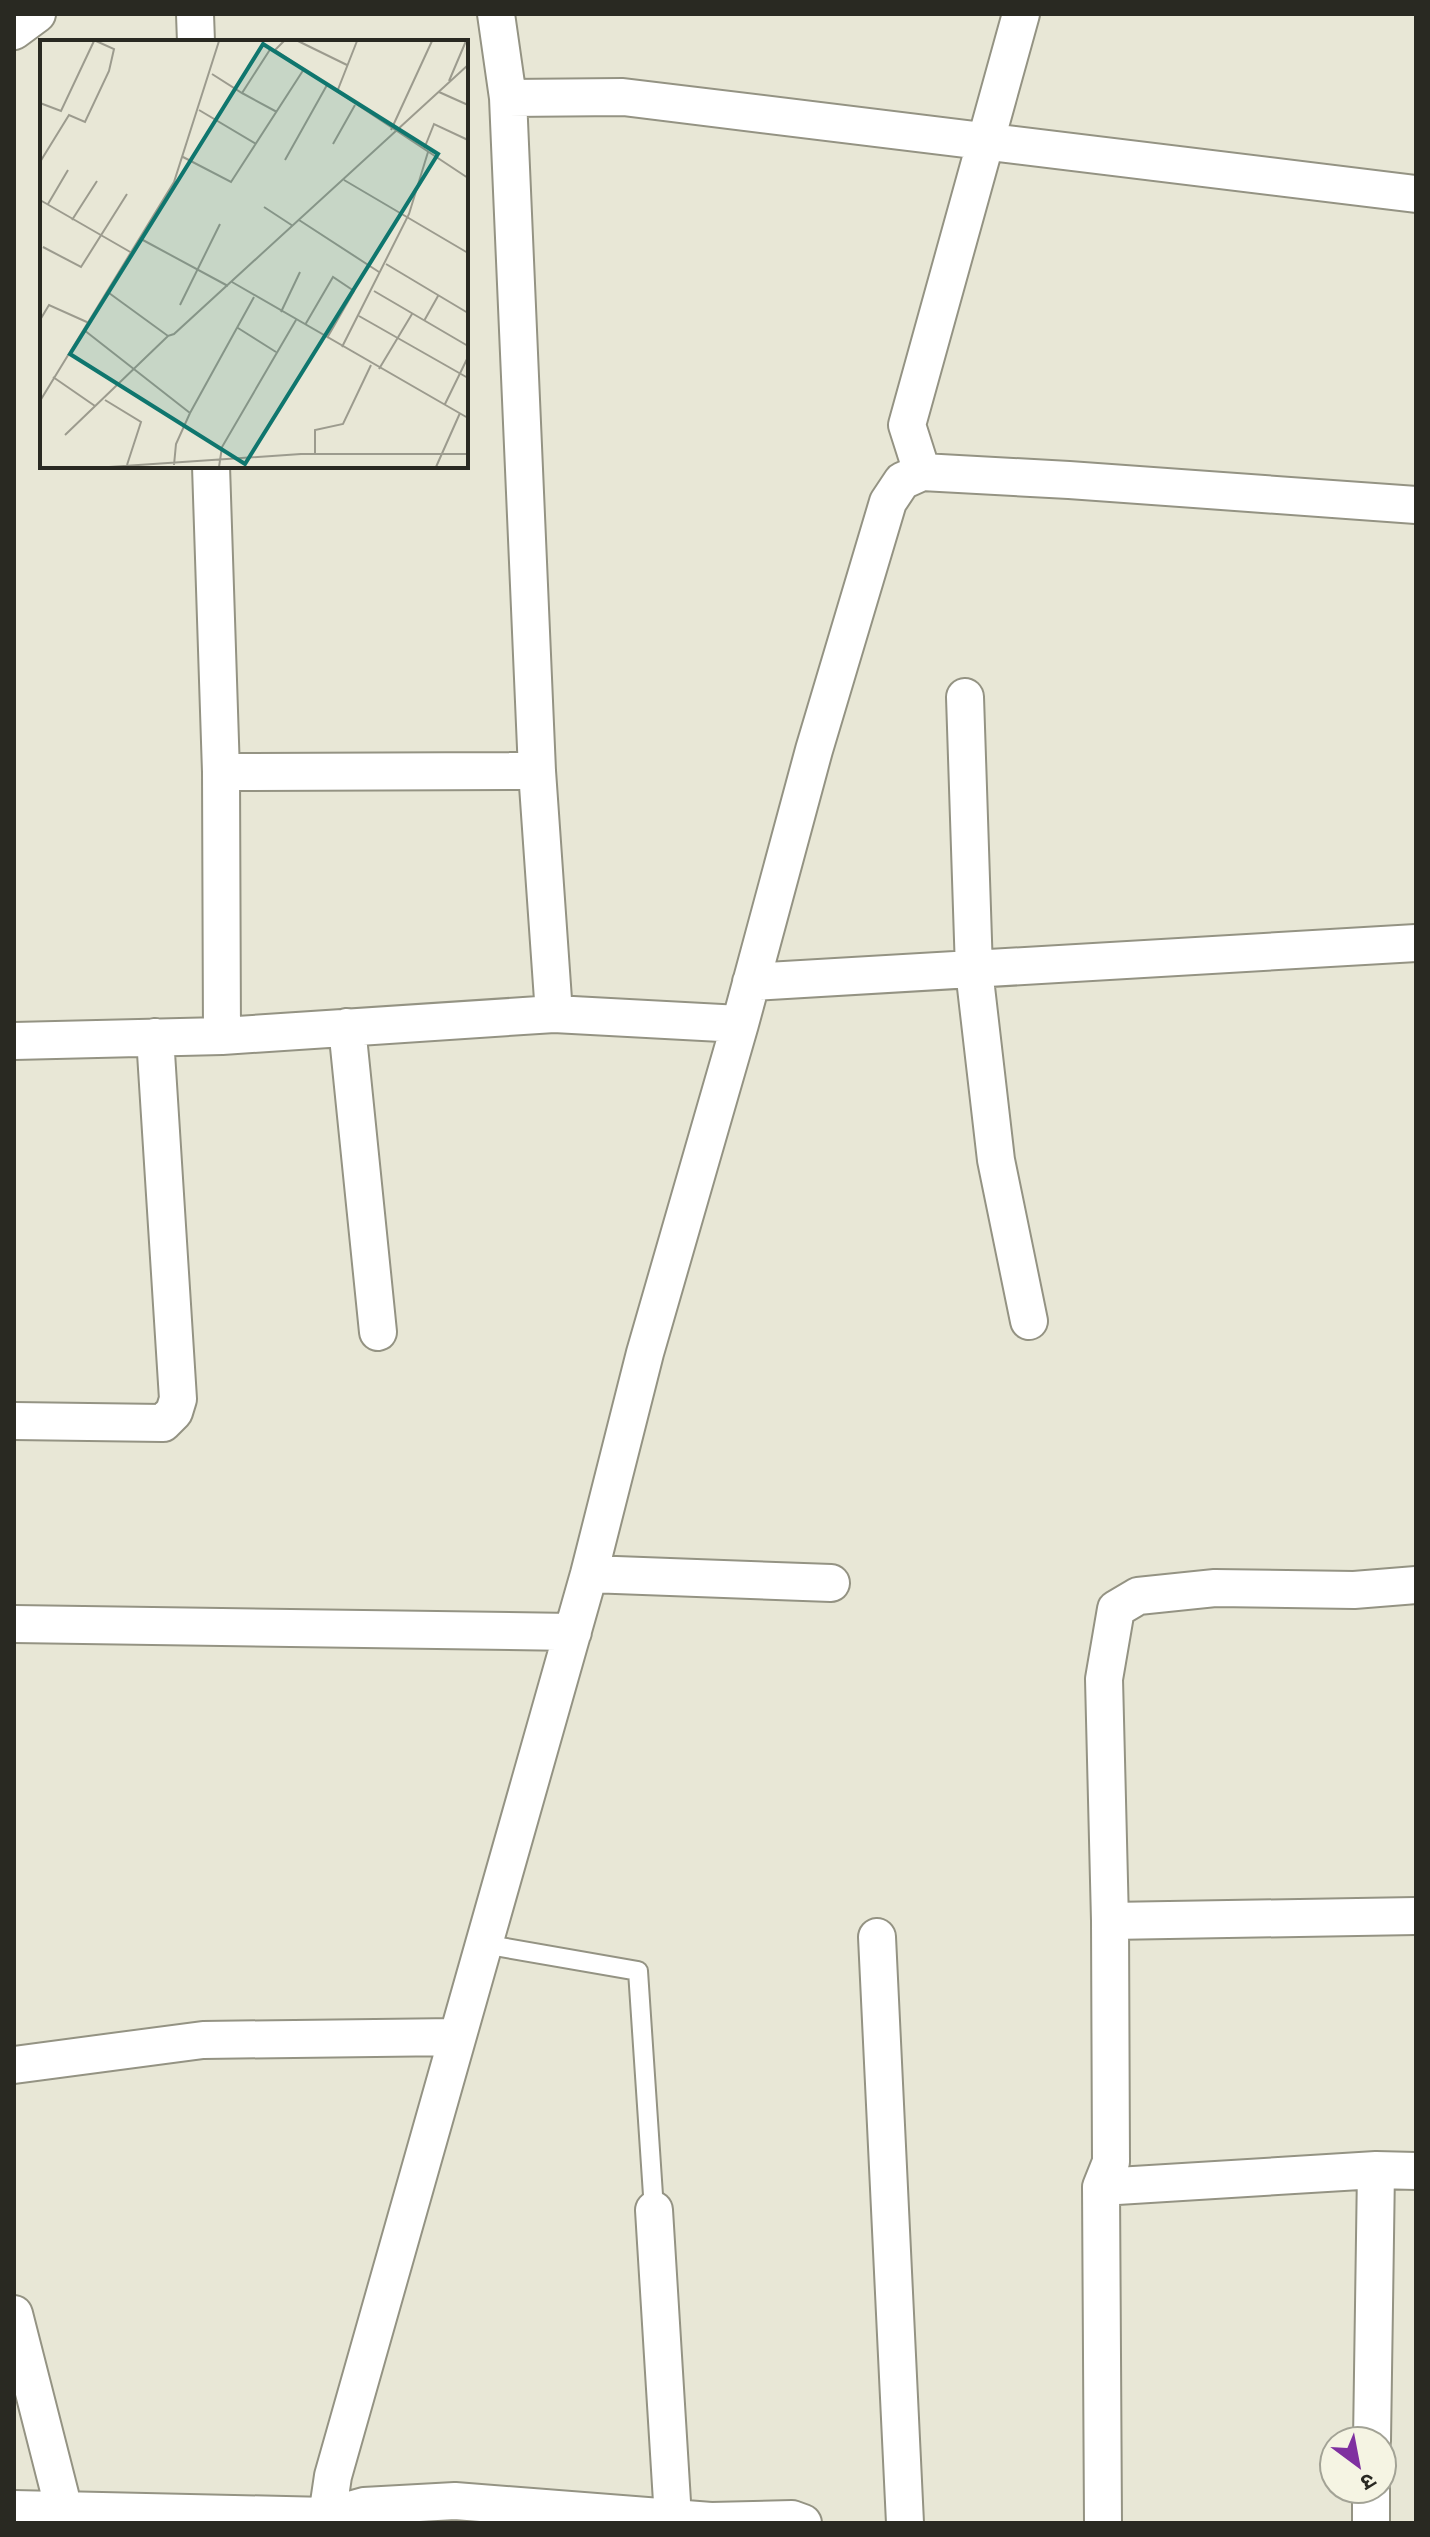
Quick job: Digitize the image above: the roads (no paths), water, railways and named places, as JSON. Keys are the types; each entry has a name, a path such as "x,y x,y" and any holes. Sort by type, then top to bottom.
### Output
{"street":[{"path":"14,31 37,14"},
{"path":"195,14 196,40"},
{"path":"496,14 508,98 537,771 554,1014"},
{"path":"922,472 907,425 1021,14"},
{"path":"508,98 623,97 1416,194"},
{"path":"211,468 221,772 222,1036"},
{"path":"327,2519 333,2476 573,1632 645,1353 740,1024 814,750 888,502 902,481 922,472 1416,505"},
{"path":"965,697 974,970 996,1160 1029,1321"},
{"path":"221,772 537,771"},
{"path":"751,982 1416,943"},
{"path":"14,1041 222,1036 554,1014 740,1024"},
{"path":"347,1027 378,1332"},
{"path":"14,1421 163,1423 174,1412 178,1399 155,1037"},
{"path":"589,1574 831,1583"},
{"path":"1103,2523 1101,2187 1111,2162 1110,1921 1104,1679 1116,1609 1138,1596 1215,1588 1354,1590 1416,1585"},
{"path":"14,1624 573,1632"},
{"path":"1110,1921 1416,1916"},
{"path":"877,1937 905,2523"},
{"path":"14,2065 203,2040 456,2037"},
{"path":"1101,2187 1376,2170 1416,2171"},
{"path":"1372,2425 1376,2170"},
{"path":"654,2210 673,2518"},
{"path":"14,2314 64,2510"},
{"path":"14,2509 64,2510 101,2517 327,2519 455,2501 711,2521 792,2519 803,2523"}],"lane":[{"path":"483,1944 638,1971 654,2210"}]}
